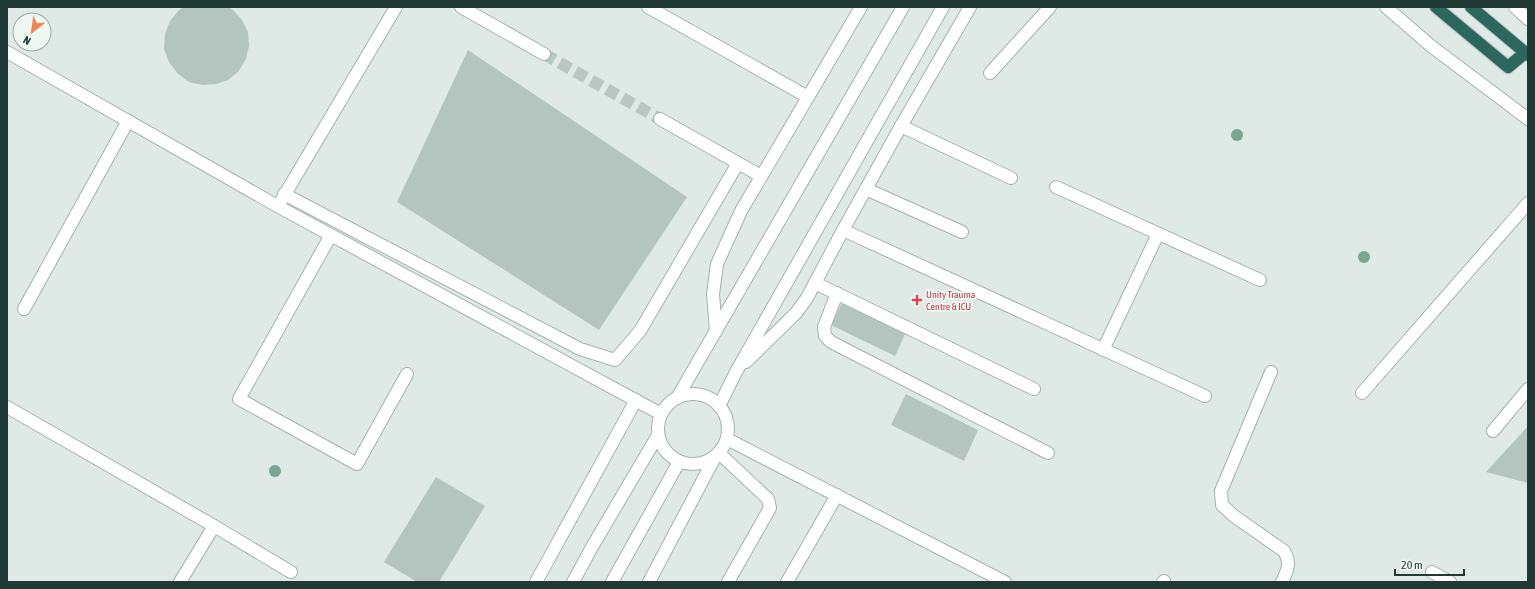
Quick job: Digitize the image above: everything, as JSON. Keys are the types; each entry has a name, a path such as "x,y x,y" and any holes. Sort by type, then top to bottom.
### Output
{"highway":[{"path":"1436,7 1508,67 1527,54 1471,7"}],"street":[{"path":"279,207 284,194 396,7"},
{"path":"461,7 544,54"},
{"path":"648,7 808,97"},
{"path":"716,331 713,294 717,264 741,211 861,7"},
{"path":"677,398 903,7"},
{"path":"719,406 736,372 943,7"},
{"path":"736,372 796,313 807,298 901,126 970,7"},
{"path":"990,73 1050,7"},
{"path":"1386,7 1431,46 1528,119"},
{"path":"1515,7 1528,19"},
{"path":"7,52 279,207 661,414"},
{"path":"660,119 761,176"},
{"path":"24,309 128,121"},
{"path":"901,126 1011,178"},
{"path":"284,194 580,349 615,360 640,331 738,163"},
{"path":"1056,187 1260,280"},
{"path":"866,189 962,232"},
{"path":"1362,393 1528,203"},
{"path":"843,230 1205,396"},
{"path":"1103,350 1158,234"},
{"path":"331,235 239,399 357,464 407,374"},
{"path":"815,283 1034,389"},
{"path":"837,293 824,327 825,336 831,342 1048,453"},
{"path":"1271,372 1221,491 1222,505 1234,516 1284,550 1289,559 1282,582"},
{"path":"1493,430 1528,389"},
{"path":"649,582 716,456 727,439 728,427 726,416 719,406 710,398 688,394 667,404 661,414 658,424 658,435 661,446 669,456 679,462 691,465 703,464 716,456"},
{"path":"536,582 636,400"},
{"path":"7,408 214,526 291,572"},
{"path":"573,582 658,435"},
{"path":"727,439 1006,582"},
{"path":"716,456 768,499 770,508 728,582"},
{"path":"612,582 679,462"},
{"path":"787,582 837,495"},
{"path":"180,582 214,526"},
{"path":"1432,572 1450,582"}],"building":[{"path":"184,7 228,7 233,10 242,20 248,32 249,46 246,59 239,71 228,80 216,84 202,85 189,82 178,74 169,62 164,49 165,34 170,21 179,10"},
{"path":"468,50 687,197 599,330 397,202"},
{"path":"842,303 905,334 895,356 831,325"},
{"path":"906,394 978,430 964,461 891,425"},
{"path":"1528,426 1528,483 1486,472"},
{"path":"436,477 485,506 439,582 417,582 384,562"}],"tunnel":[{"path":"544,54 660,119"}],"place":[{"name":"Unity Trauma Centre & ICU","path":"917,300"}]}
